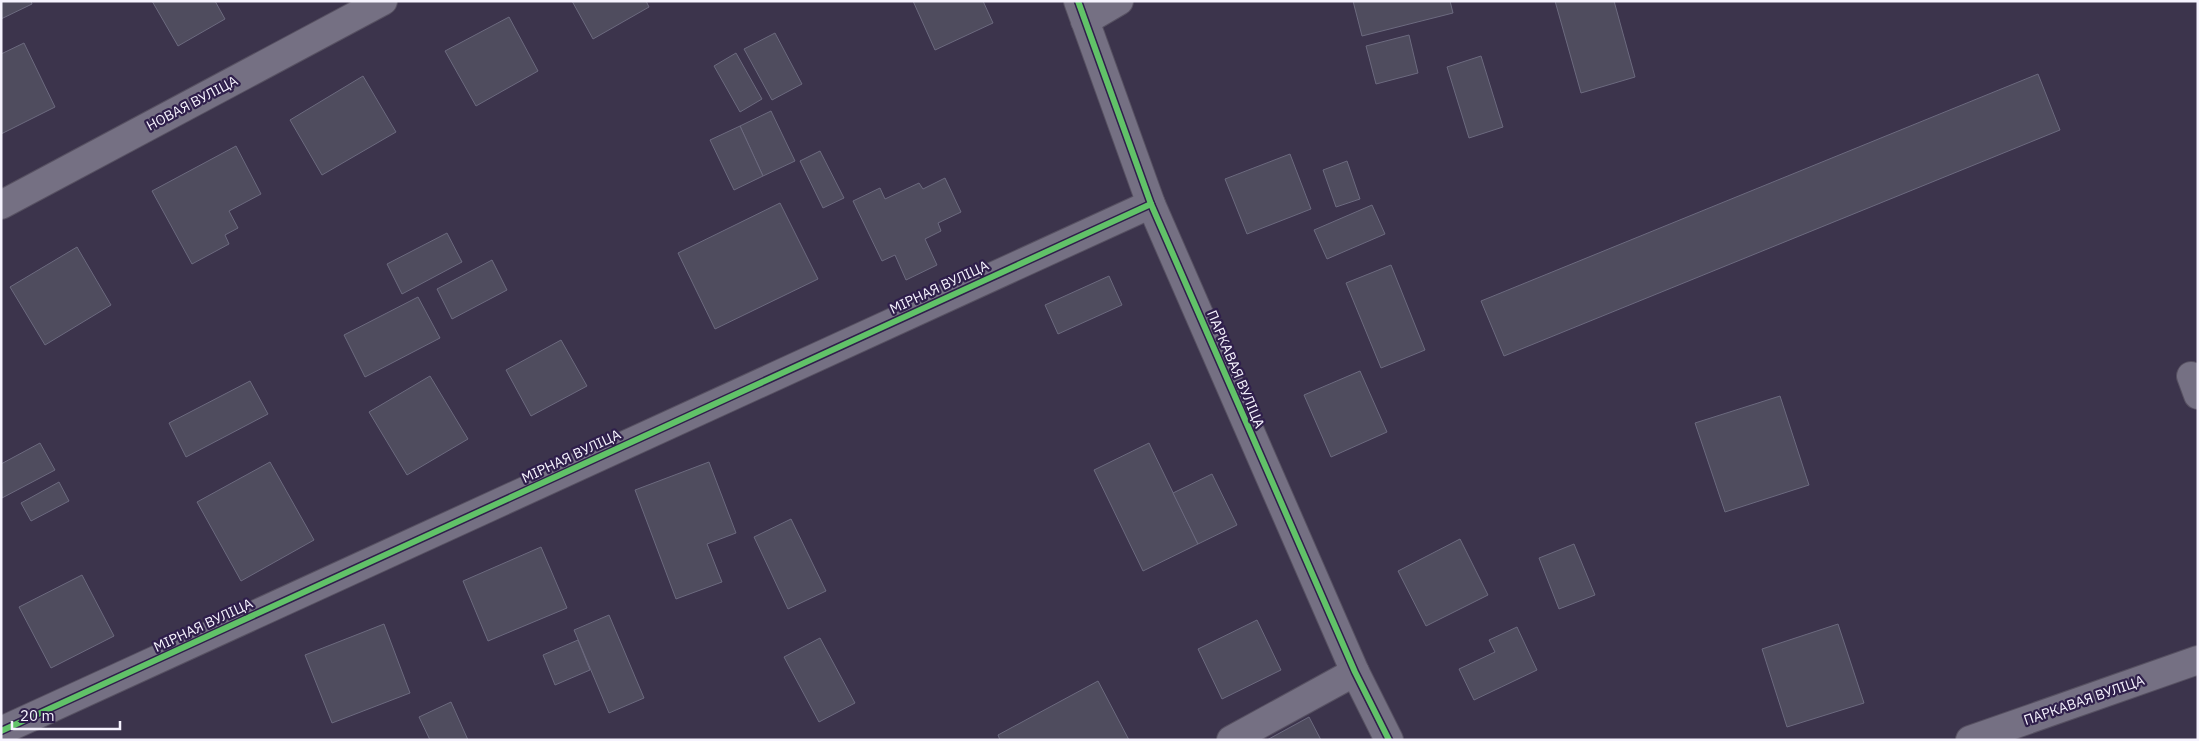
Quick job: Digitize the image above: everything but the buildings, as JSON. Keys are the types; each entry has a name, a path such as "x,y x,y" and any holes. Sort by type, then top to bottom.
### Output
{"street":[{"name":"НОВАЯ ВУЛІЦА","path":"1,205 383,1"},
{"path":"1082,11 1119,1"},
{"name":"ПАРКАВАЯ ВУЛІЦА","path":"1082,11 1151,204 1355,672 1389,740"},
{"name":"МІРНАЯ ВУЛІЦА","path":"1,732 1151,204"},
{"name":"ПАРКАВАЯ ВУЛІЦА","path":"1970,740 2198,660"},
{"path":"1231,740 1355,672"}],"cycle path":[{"path":"1078,1 1151,204 1355,672 1389,740"},
{"path":"1,731 1151,204"}]}
